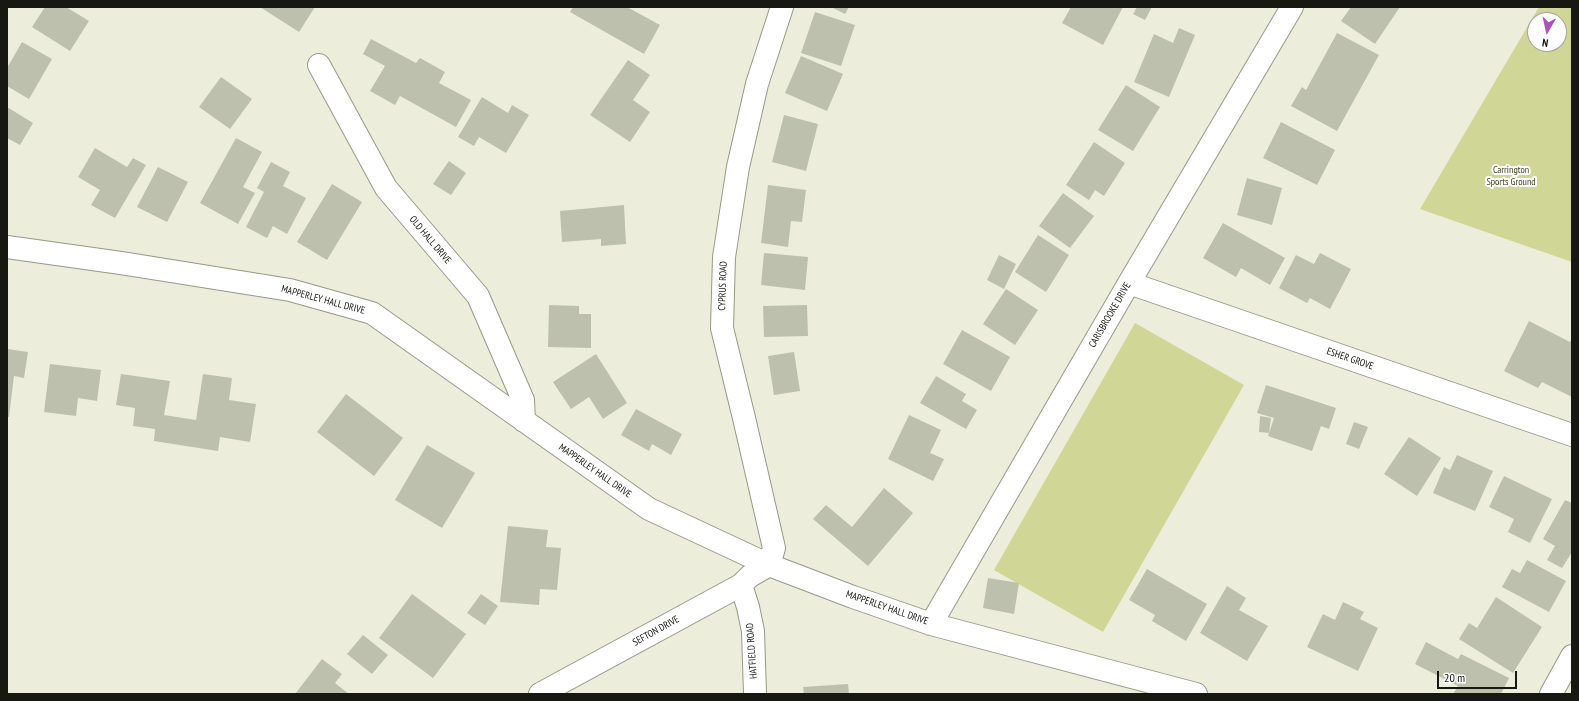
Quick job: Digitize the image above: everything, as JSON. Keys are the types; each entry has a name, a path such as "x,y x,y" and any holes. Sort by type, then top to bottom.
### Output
{"street":[{"name":"CYPRUS ROAD","path":"769,565 774,548 722,328 724,257 738,168 757,84 782,7"},
{"name":"CARISBROOKE DRIVE","path":"931,624 1292,7"},
{"name":"OLD HALL DRIVE","path":"319,65 386,188 478,296 523,400 524,421"},
{"name":"MAPPERLEY HALL DRIVE","path":"7,247 121,263 290,290 372,313 649,509 769,565 931,624 1196,694"},
{"name":"ESHER GROVE","path":"1129,284 1572,435"},
{"name":"SEFTON DRIVE","path":"540,694 741,585 750,576 769,565"},
{"name":"HATFIELD ROAD","path":"741,585 753,631 755,694"},
{"path":"1551,694 1572,656"}],"green space":[{"name":"Carrington Sports Ground","path":"1539,7 1572,7 1572,262 1420,209 1527,27 1527,52 1567,52 1567,12 1536,12"},
{"path":"1135,323 1244,385 1103,632 994,570"}],"building":[{"path":"45,7 66,7 89,21 70,51 32,27"},
{"path":"260,7 315,7 299,32"},
{"path":"573,7 627,7 660,25 644,54 570,12"},
{"path":"831,7 849,7 845,14"},
{"path":"1071,7 1123,7 1103,45 1062,23"},
{"path":"1137,7 1152,7 1145,20 1133,14"},
{"path":"1351,7 1400,7 1375,44 1341,21"},
{"path":"815,12 855,25 841,66 801,53"},
{"path":"1179,28 1195,35 1169,97 1134,82 1154,34 1173,43"},
{"path":"1337,33 1379,55 1337,131 1291,106 1302,87 1306,90"},
{"path":"371,39 416,63 420,58 445,72 439,83 471,100 456,127 400,96 395,105 370,91 385,66 363,54"},
{"path":"22,42 52,59 29,99 7,86 7,68"},
{"path":"801,56 843,74 827,111 785,93"},
{"path":"628,60 650,75 633,100 650,112 630,142 590,115"},
{"path":"221,77 252,99 230,129 199,107"},
{"path":"1126,85 1160,107 1133,151 1098,130"},
{"path":"482,97 508,113 512,105 529,115 506,153 479,137 474,146 458,137"},
{"path":"7,107 33,123 20,145 7,138"},
{"path":"784,115 818,124 806,171 772,162"},
{"path":"1281,122 1335,150 1317,185 1263,158"},
{"path":"236,138 262,152 243,187 255,193 238,224 200,203"},
{"path":"1094,142 1125,163 1104,196 1095,190 1089,200 1066,185"},
{"path":"95,148 127,167 133,158 146,165 115,218 91,205 100,190 78,177"},
{"path":"449,161 466,173 451,195 433,184"},
{"path":"271,162 290,172 283,186 306,198 287,234 273,226 267,238 246,227 264,192 257,188"},
{"path":"158,167 188,182 167,222 137,207"},
{"path":"1247,178 1282,188 1272,225 1237,215"},
{"path":"332,184 362,202 327,260 297,242"},
{"path":"768,185 806,190 802,222 791,221 788,247 761,243"},
{"path":"1063,193 1094,216 1070,248 1039,226"},
{"path":"624,205 626,244 601,246 601,239 562,242 560,211"},
{"path":"1223,223 1285,258 1270,285 1241,268 1236,277 1203,258"},
{"path":"1038,235 1069,255 1046,292 1015,272"},
{"path":"764,253 808,257 805,290 761,285"},
{"path":"1320,253 1351,269 1330,309 1310,298 1307,303 1279,288 1296,255 1314,264"},
{"path":"999,255 1016,264 1004,289 987,280"},
{"path":"1006,289 1038,310 1015,345 983,324"},
{"path":"549,305 579,306 579,314 591,314 591,348 548,347"},
{"path":"807,305 808,336 764,337 763,306"},
{"path":"1529,321 1570,342 1572,338 1572,397 1542,382 1538,388 1504,371"},
{"path":"962,330 1010,357 991,391 943,364"},
{"path":"7,349 28,352 24,378 14,376 9,417 7,417"},
{"path":"794,352 800,391 774,395 768,356"},
{"path":"596,354 627,403 603,419 589,397 571,409 553,382"},
{"path":"50,364 101,370 97,401 78,398 76,416 44,412"},
{"path":"121,374 170,381 164,415 196,420 203,374 232,378 229,400 256,404 250,442 220,437 218,451 154,441 155,429 133,426 135,408 116,405"},
{"path":"936,376 966,394 962,401 977,410 966,429 920,403"},
{"path":"1266,385 1336,408 1329,429 1321,426 1312,451 1268,436 1274,418 1257,413"},
{"path":"346,394 403,438 374,476 317,432"},
{"path":"636,409 682,434 671,455 652,444 649,451 621,435"},
{"path":"909,415 941,430 930,453 944,459 933,481 888,459"},
{"path":"1260,416 1271,418 1269,433 1259,432"},
{"path":"1354,422 1368,427 1359,449 1346,444"},
{"path":"1409,437 1441,458 1417,496 1384,474"},
{"path":"427,445 475,473 442,528 395,500"},
{"path":"1457,455 1493,471 1475,511 1433,493 1444,467 1450,470"},
{"path":"1504,476 1552,499 1530,543 1508,532 1514,519 1489,507"},
{"path":"884,488 913,513 868,566 813,519 826,505 852,527"},
{"path":"1565,500 1572,503 1572,552 1562,568 1547,560 1555,546 1543,539"},
{"path":"508,526 548,530 546,547 561,548 557,590 540,589 539,605 500,602"},
{"path":"1527,560 1566,581 1549,612 1502,587 1512,569 1520,573"},
{"path":"1147,569 1207,604 1186,641 1152,621 1155,615 1129,600"},
{"path":"988,578 1019,583 1014,614 983,608"},
{"path":"1227,586 1246,598 1239,610 1268,626 1247,661 1200,633"},
{"path":"412,594 466,634 433,678 379,638"},
{"path":"481,594 498,606 485,625 467,613"},
{"path":"1496,597 1542,627 1513,673 1459,639 1469,623 1477,628"},
{"path":"1343,602 1364,612 1360,619 1378,628 1358,671 1307,647 1323,614 1335,620"},
{"path":"363,635 388,655 372,674 347,654"},
{"path":"1426,642 1458,659 1461,654 1509,678 1501,694 1453,694 1458,686 1415,664"},
{"path":"322,659 342,674 335,683 349,694 295,694"},
{"path":"848,684 849,694 804,694 803,687"}]}
